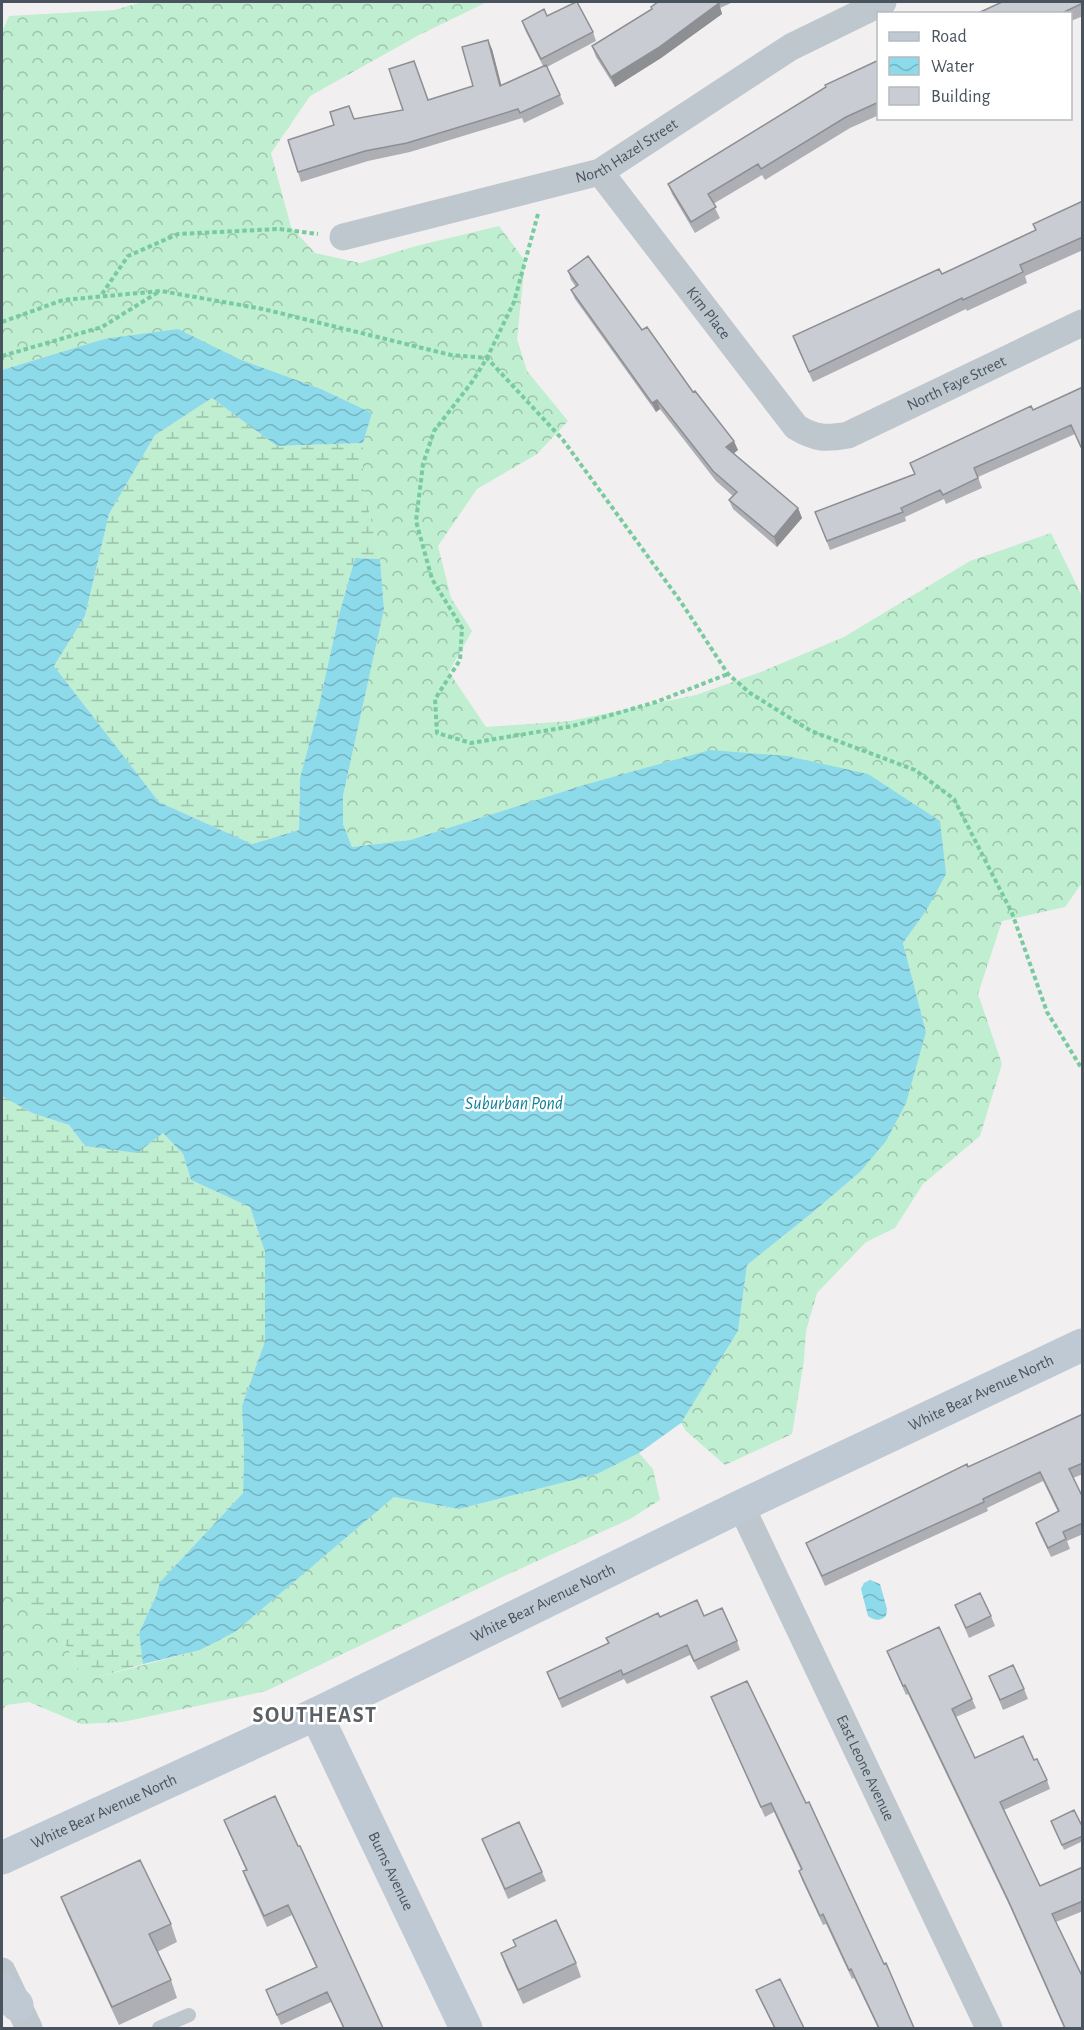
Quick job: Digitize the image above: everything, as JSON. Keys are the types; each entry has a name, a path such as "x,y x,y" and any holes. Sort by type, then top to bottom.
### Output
{"street":[{"name":"North Hazel Street","path":"343,237 600,172 791,47 883,2"},
{"name":"Kim Place","path":"600,172 796,427 812,436 830,438"},
{"name":"North Faye Street","path":"830,438 848,435 1083,323"},
{"name":"White Bear Avenue North","path":"2,1858 316,1714 741,1506 1083,1345"},
{"name":"East Leone Avenue","path":"741,1506 989,2028"},
{"name":"Burns Avenue","path":"316,1714 466,2028"},
{"path":"2,1971 16,2008"}],"lane":[{"path":"159,2028 189,2015"}],"path":[{"path":"546,187 514,302 487,358 472,382 434,431 423,464 416,521 432,579 462,628 460,660 435,699 437,733 471,743 573,726 656,702 728,674"},
{"path":"102,295 128,256 178,234 279,229 343,237"},
{"path":"2,356 102,327 161,291"},
{"path":"2,322 63,300 161,291 262,309 451,355 487,358 563,440 681,602 728,674 750,693 811,731 915,770 954,799 1012,913 1047,1012 1083,1069"}],"green space":[{"path":"143,2 487,2 419,35 310,96 271,153 291,227 315,253 360,263 416,246 499,226 525,261 517,339 527,371 568,421 537,454 477,489 438,546 451,598 472,631 449,672 486,727 570,721 696,695 761,672 844,637 970,561 1051,533 1082,596 1082,883 1065,907 1002,921 978,994 1002,1064 980,1136 923,1184 895,1228 866,1242 817,1293 806,1331 804,1360 792,1434 725,1465 686,1431 681,1423 738,1331 747,1265 860,1172 926,1032 903,943 926,911 584,785 410,840 352,847 343,824 343,796 384,608 380,559 363,485 363,443 372,413 321,389 239,359 104,339 2,370 2,32 9,16 114,10"},
{"path":"212,398 277,446 363,443 363,485 380,559 355,558 300,778 299,830 252,844 159,802 54,666 85,616 109,514 155,435"},
{"path":"2,1096 32,1113 69,1125 85,1146 163,1133 183,1154 191,1180 250,1207 265,1252 265,1341 242,1406 243,1493 160,1582 139,1633 143,1664 98,1677 79,1670 52,1619 2,1584"},
{"path":"639,1453 653,1469 660,1500 630,1519 502,1577 266,1691 123,1722 81,1724 29,1702 6,1705 2,1710 2,1584 52,1619 79,1670 98,1677 200,1650 235,1632 394,1497 459,1509 597,1474"}],"water":[{"name":"Suburban Pond","path":"178,329 239,359 321,389 372,413 363,443 277,446 212,398 155,435 109,514 85,616 54,666 159,802 252,844 299,830 300,778 355,558 380,559 384,609 343,796 343,824 352,847 410,840 584,785 710,750 787,756 868,774 940,821 946,874 926,911 903,943 926,1032 906,1103 886,1141 860,1172 747,1265 738,1331 681,1423 639,1453 597,1474 459,1509 394,1497 235,1632 200,1650 143,1664 139,1633 160,1582 243,1493 242,1406 265,1341 265,1252 250,1207 191,1180 183,1154 163,1133 137,1153 85,1146 69,1125 32,1113 2,1096 2,370 104,339"},
{"path":"870,1580 880,1584 887,1609 886,1616 880,1620 868,1616 861,1589 864,1583"}],"building":[{"path":"577,2 593,32 541,59 522,21 544,9 547,16"},
{"path":"658,2 719,3 658,48 611,77 592,46 652,9 651,7"},
{"path":"1002,2 1083,2 1064,12 980,12"},
{"path":"488,40 500,86 546,65 560,95 520,113 518,109 407,143 365,151 298,172 288,140 334,125 330,112 349,106 354,119 403,110 389,69 414,61 428,100 473,86 462,47"},
{"path":"877,61 877,103 846,117 761,169 758,164 708,194 716,207 691,222 668,184 826,87 825,85"},
{"path":"1083,201 1083,237 1020,265 1023,272 963,300 962,298 809,372 793,336 939,269 942,274 1036,230 1033,224"},
{"path":"588,256 642,330 647,327 693,392 695,391 734,441 726,447 798,508 774,537 729,500 737,492 713,471 657,400 652,403 571,290 578,285 568,271"},
{"path":"1083,387 1083,446 1081,447 1071,425 974,468 978,478 943,495 940,490 901,508 903,512 827,541 815,512 915,474 910,463 1031,406 1033,410"},
{"path":"1083,1414 1083,1463 1069,1469 1083,1498 1083,1523 1063,1532 1066,1539 1048,1548 1036,1523 1059,1511 1040,1472 983,1499 984,1502 822,1576 806,1543 967,1464 968,1467"},
{"path":"980,1593 991,1616 966,1628 955,1605"},
{"path":"697,1600 704,1616 722,1608 737,1641 694,1661 687,1645 623,1675 621,1670 559,1699 547,1672 609,1643 606,1638 658,1613 660,1617"},
{"path":"939,1627 972,1699 952,1709 975,1758 1023,1736 1034,1760 1037,1759 1047,1780 1000,1802 1040,1886 1083,1867 1083,1901 1052,1914 1083,1978 1083,2028 1065,2028 1008,1900 887,1651"},
{"path":"1013,1665 1024,1689 1000,1700 989,1676"},
{"path":"747,1681 806,1803 809,1802 884,1964 886,1963 914,2028 879,2028 823,1914 820,1916 799,1871 802,1869 771,1803 761,1807 711,1697"},
{"path":"275,1796 383,2028 344,2028 327,1992 277,2015 266,1990 317,1967 288,1905 264,1916 243,1871 247,1870 224,1820"},
{"path":"1074,1810 1083,1828 1083,1836 1062,1845 1051,1821"},
{"path":"519,1822 542,1872 505,1889 482,1839"},
{"path":"140,1860 171,1924 149,1934 171,1980 112,2007 61,1897"},
{"path":"556,1920 576,1963 518,1990 501,1953 516,1946 513,1940"},
{"path":"780,1979 804,2028 775,2028 756,1990"}],"district":[{"name":"SOUTHEAST","path":"315,1715"}]}
